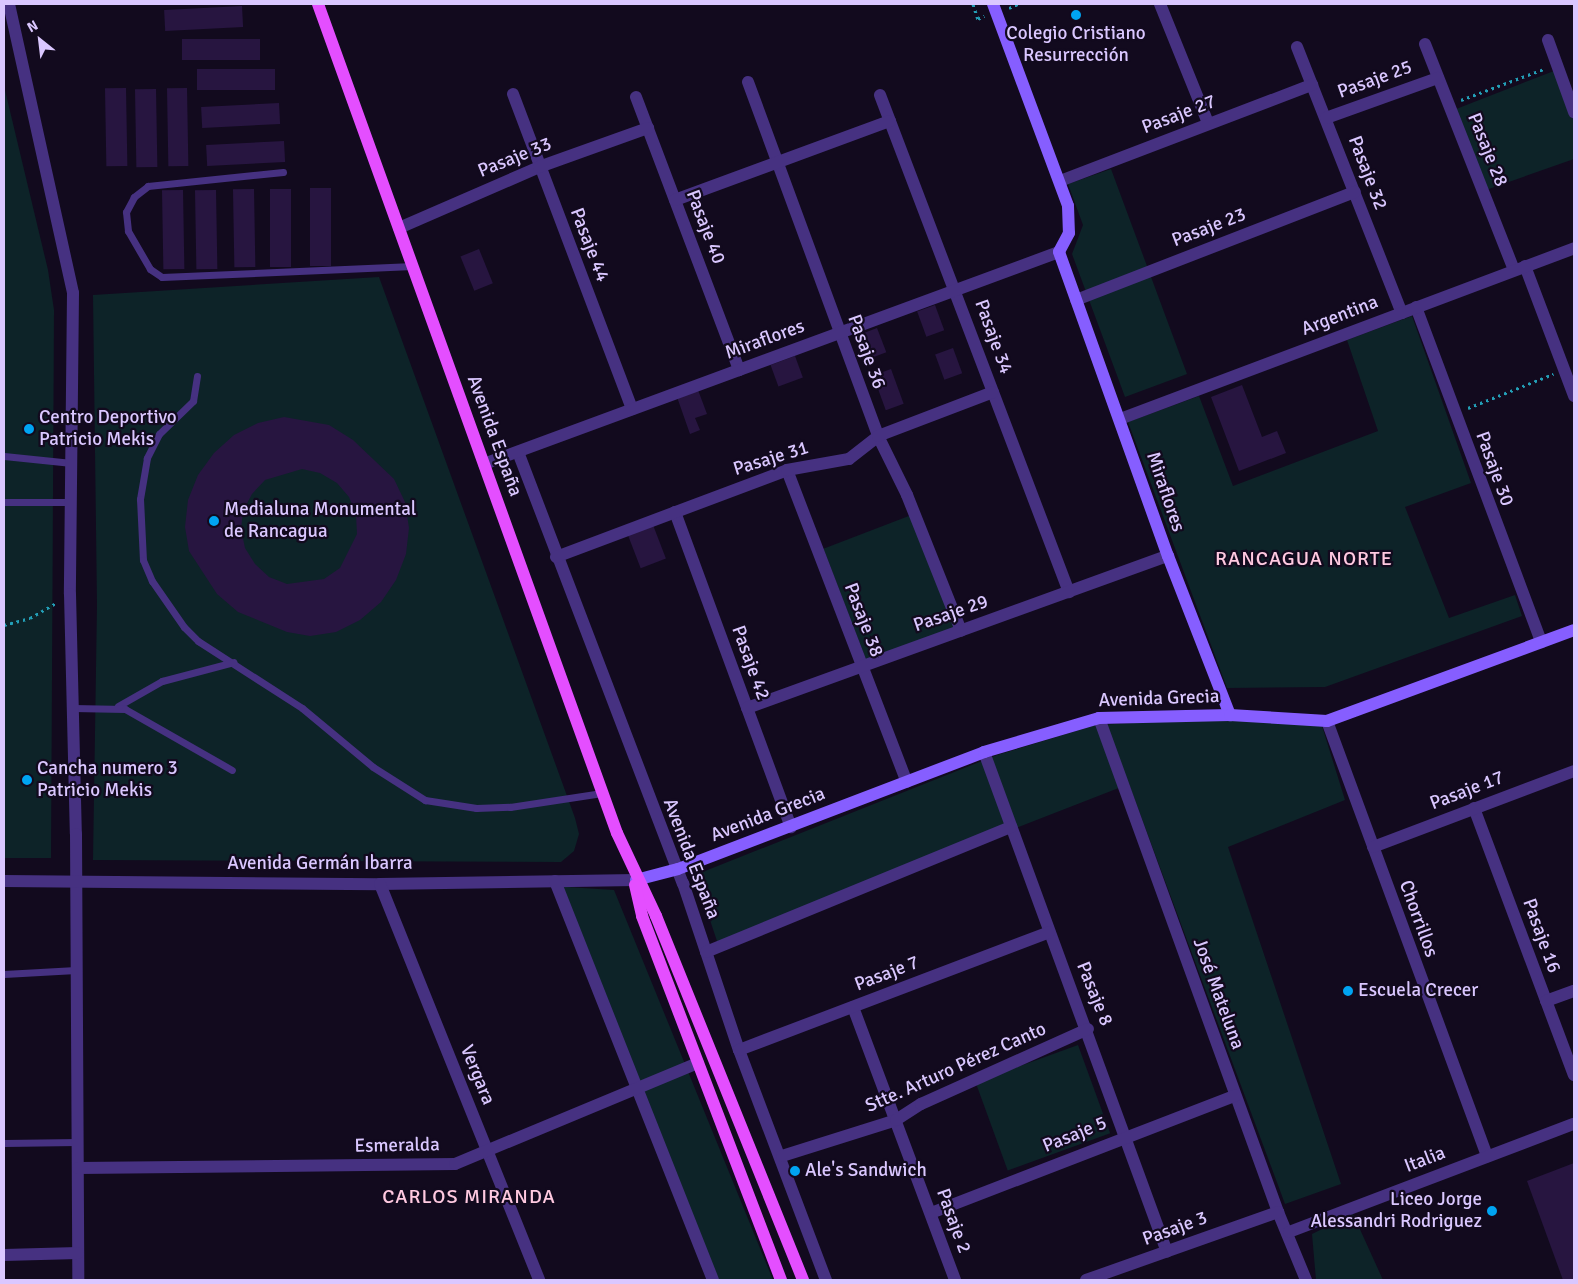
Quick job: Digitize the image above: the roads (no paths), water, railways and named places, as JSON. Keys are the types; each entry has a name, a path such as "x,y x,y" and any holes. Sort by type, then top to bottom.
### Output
{"main road":[{"name":"Avenida España","path":"318,4 602,793 636,880 656,916 803,1280"},
{"name":"Avenida España","path":"636,880 642,916 781,1280"}],"street":[{"path":"9,4 73,292 73,502 70,594 73,708 78,1280"},
{"path":"993,4 1060,181 1071,224 1059,252"},
{"path":"1160,4 1208,123"},
{"path":"1548,40 1574,112"},
{"name":"Pasaje 28","path":"1425,44 1449,105 1565,370 1574,396"},
{"name":"Pasaje 32","path":"1297,47 1402,313"},
{"name":"Pasaje 25","path":"1326,118 1438,78"},
{"name":"Pasaje 36","path":"748,82 878,436 907,495 961,631"},
{"name":"Pasaje 27","path":"1060,181 1208,123 1312,85"},
{"name":"Pasaje 44","path":"513,94 632,409"},
{"name":"Pasaje 34","path":"880,95 1069,592"},
{"name":"Pasaje 40","path":"636,97 739,370"},
{"path":"675,200 890,121"},
{"name":"Pasaje 33","path":"399,228 539,167 648,128"},
{"name":"Pasaje 23","path":"1076,300 1354,192"},
{"name":"Argentina","path":"1120,418 1574,248"},
{"name":"Miraflores","path":"484,464 1059,252 1168,556 1230,715"},
{"name":"Pasaje 30","path":"1416,307 1454,414 1541,642"},
{"name":"Pasaje 31","path":"556,557 787,470 848,458 878,436 993,392"},
{"name":"Avenida España","path":"518,452 556,557 678,869 739,1050 782,1156 826,1280"},
{"name":"Pasaje 38","path":"787,470 860,666 907,782"},
{"name":"Pasaje 42","path":"675,512 791,827"},
{"name":"Pasaje 29","path":"747,708 1168,556"},
{"name":"Avenida Grecia","path":"636,880 678,869 984,752 1098,718 1230,715 1327,721 1574,630"},
{"name":"José Mateluna","path":"1098,718 1235,1096 1278,1212 1289,1232 1306,1280"},
{"name":"Chorrillos","path":"1327,721 1487,1157"},
{"name":"Pasaje 8","path":"984,752 1049,932 1088,1029 1167,1252"},
{"name":"Pasaje 17","path":"1373,847 1574,771"},
{"name":"Pasaje 16","path":"1474,808 1574,1076"},
{"path":"706,952 1010,827"},
{"name":"Avenida Germán Ibarra","path":"4,880 380,884 636,880"},
{"path":"555,881 713,1280"},
{"name":"Vergara","path":"380,884 539,1280"},
{"name":"Pasaje 7","path":"739,1050 1049,932"},
{"path":"1546,1002 1574,991"},
{"name":"Pasaje 2","path":"854,1006 955,1280"},
{"name":"Stte. Arturo Pérez Canto","path":"782,1156 896,1120 921,1104 1088,1029"},
{"name":"Esmeralda","path":"78,1168 440,1165 489,1152 698,1063"},
{"name":"Pasaje 5","path":"930,1213 1126,1136 1235,1096"},
{"name":"Italia","path":"1289,1232 1574,1124"},
{"name":"Pasaje 3","path":"1086,1280 1278,1212"},
{"path":"4,1255 78,1253"}],"lane":[{"path":"283,172 148,186 134,198 126,212 128,231 150,269 162,277 413,266"},
{"path":"197,376 193,401 159,434 146,458 140,499 144,560 152,581 184,627 198,641 234,662 302,708 373,767 425,800 476,808 510,807 602,793"},
{"path":"4,456 73,464"},
{"path":"4,502 73,502"},
{"path":"73,708 118,706 162,681 234,662"},
{"path":"118,706 232,770"},
{"path":"4,974 76,970"},
{"path":"4,1143 77,1142"}],"place":[{"name":"Colegio Cristiano Resurrección","path":"1076,15"},
{"name":"Centro Deportivo Patricio Mekis","path":"29,429"},
{"name":"Medialuna Monumental de Rancagua","path":"214,521"},
{"name":"Cancha numero 3 Patricio Mekis","path":"27,780"},
{"name":"Escuela Crecer","path":"1348,991"},
{"name":"Ale's Sandwich","path":"795,1171"},
{"name":"Liceo Jorge Alessandri Rodriguez","path":"1492,1211"}],"district":[{"name":"RANCAGUA NORTE","path":"1304,558"},
{"name":"CARLOS MIRANDA","path":"469,1196"}]}
